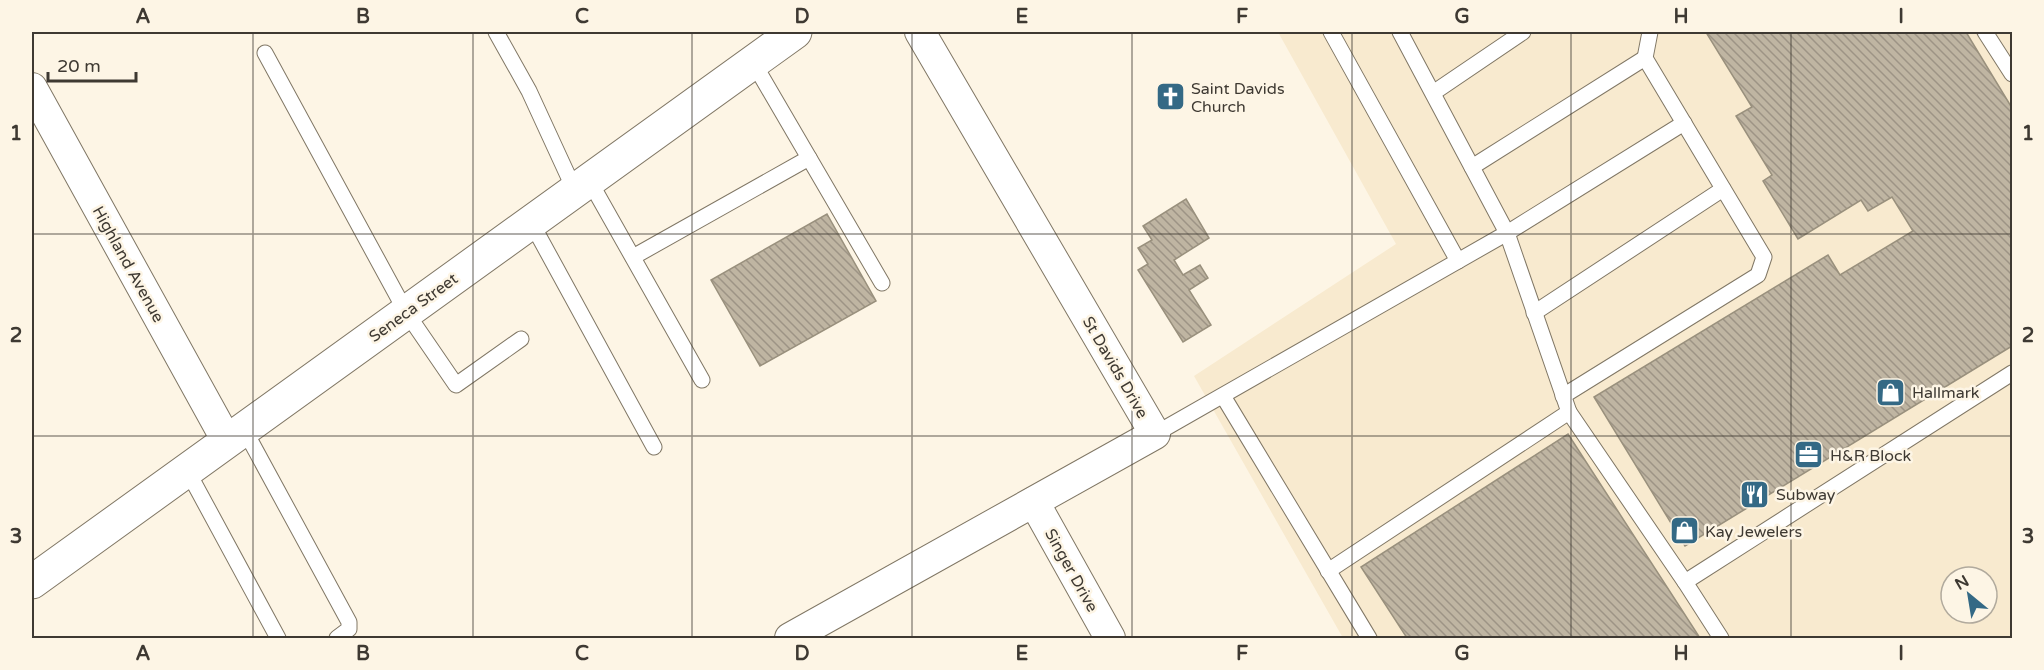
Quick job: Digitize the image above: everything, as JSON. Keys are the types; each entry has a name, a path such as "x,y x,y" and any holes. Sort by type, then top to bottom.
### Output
{"street":[{"name":"Seneca Street","path":"32,582 795,32"},
{"name":"St Davids Drive","path":"790,639 1155,434 920,32"},
{"name":"Highland Avenue","path":"32,88 236,435"},
{"name":"Singer Drive","path":"1034,502 1110,639"}],"lane":[{"path":"496,32 582,185 633,257 702,380"},
{"path":"1331,32 1458,261"},
{"path":"1400,32 1507,233 1569,412 1685,582 1721,639"},
{"path":"1433,93 1523,32"},
{"path":"1563,396 1758,275 1764,257 1645,58 1650,32"},
{"path":"1985,32 2013,74"},
{"path":"265,53 406,312 456,385 520,339"},
{"path":"1472,167 1645,58"},
{"path":"753,62 882,283"},
{"path":"1155,434 1507,233 1684,123"},
{"path":"633,257 809,158"},
{"path":"1534,313 1723,189"},
{"path":"531,222 654,447"},
{"path":"1685,582 2013,373"},
{"path":"1223,396 1369,639"},
{"path":"1328,571 1569,412"},
{"path":"236,435 349,622 349,629 337,639"},
{"path":"187,470 279,639"}],"shaded area":[{"path":"1278,32 2012,32 2012,638 1343,638 1194,376 1396,244"}],"building":[{"path":"1713,32 1966,32 2012,108 2012,346 1685,546 1594,397 1828,255 1840,275 1913,231 1892,197 1868,211 1861,200 1798,239 1763,181 1772,175 1736,116 1752,107 1707,34"},
{"path":"1186,199 1209,238 1174,260 1183,275 1200,265 1208,278 1189,290 1211,325 1183,342 1138,270 1148,264 1138,248 1152,240 1143,226"},
{"path":"827,214 876,301 760,366 711,280"},
{"path":"1568,434 1700,638 1407,638 1361,567"}],"place":[{"name":"Saint Davids Church","path":"1170,97"},
{"name":"Hallmark","path":"1891,392"},
{"name":"H&R Block","path":"1809,455"},
{"name":"Subway","path":"1755,494"},
{"name":"Kay Jewelers","path":"1684,531"}]}
